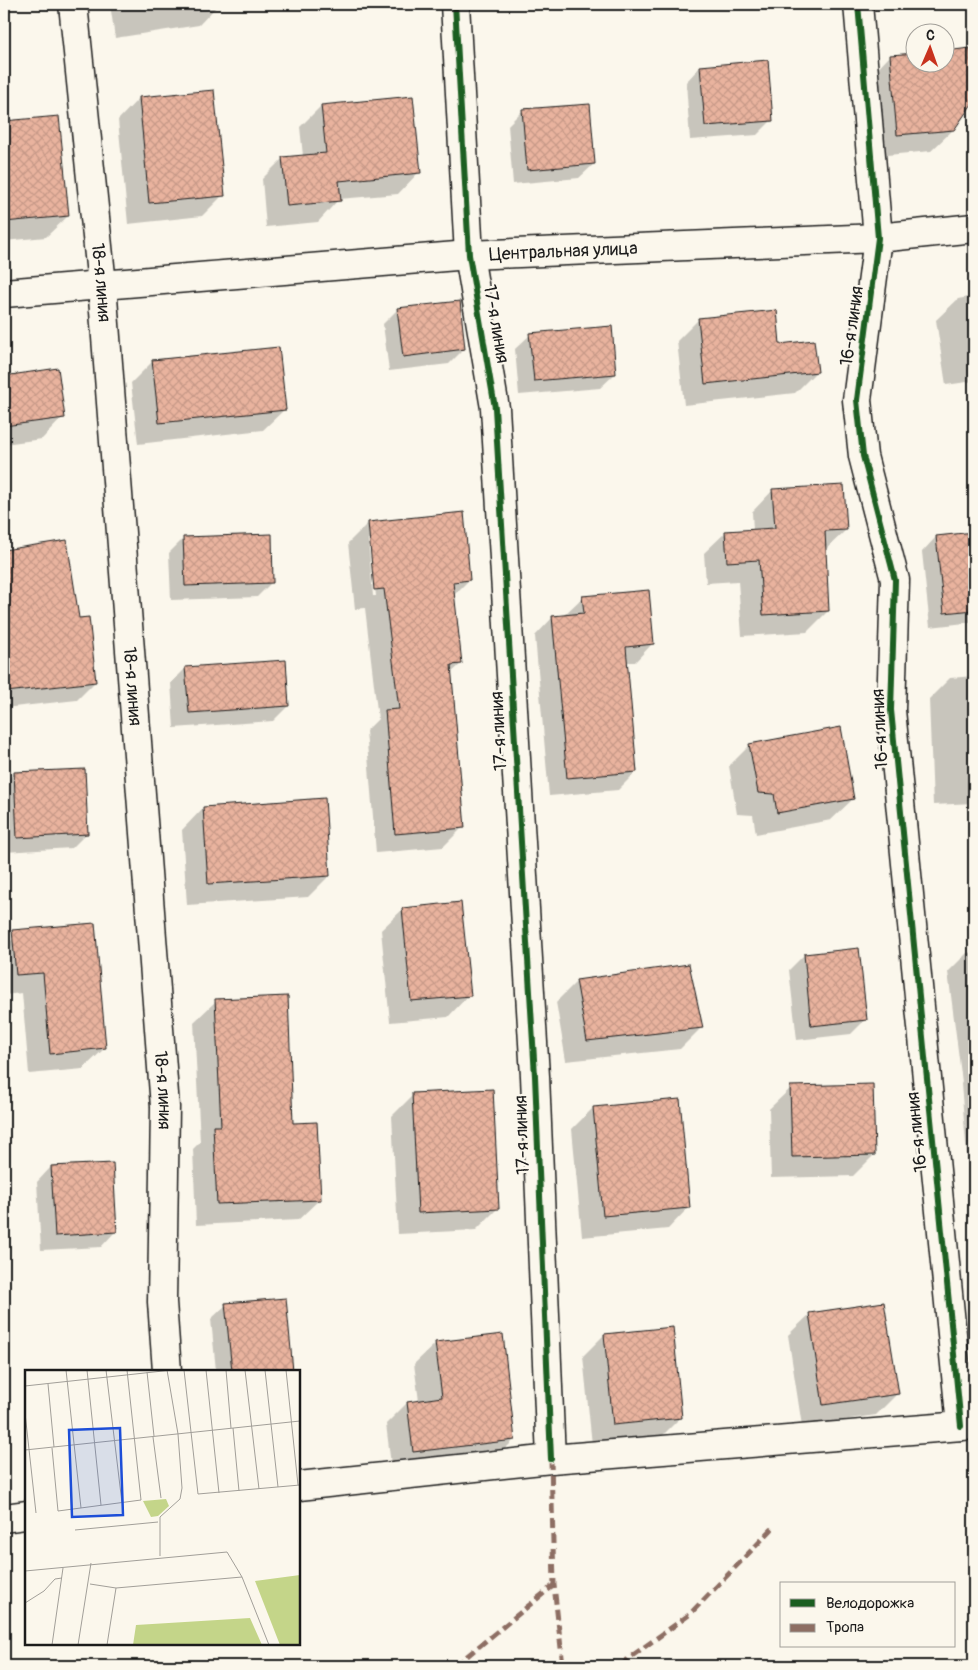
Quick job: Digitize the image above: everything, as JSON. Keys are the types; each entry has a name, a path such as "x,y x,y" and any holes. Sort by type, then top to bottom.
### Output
{"street":[{"name":"18-я линия","path":"73,4 102,285 165,1107 162,1302 167,1370"},
{"name":"17-я линия","path":"455,4 469,255 495,408 535,1076 551,1459"},
{"name":"16-я линия","path":"858,4 878,238 857,400 863,456 895,580 891,710 968,1425"},
{"name":"Центральная улица","path":"4,293 469,255 878,238 974,228"},
{"path":"300,1486 551,1459 968,1425"},
{"path":"4,1518 25,1515"}],"building":[{"path":"970,48 974,101 954,130 897,135 890,55 906,54 906,72 956,72 956,50"},
{"path":"768,60 773,121 705,126 700,66"},
{"path":"214,90 225,196 149,203 139,97"},
{"path":"413,96 421,173 339,181 341,201 287,206 282,157 326,153 321,105"},
{"path":"590,104 595,164 527,170 522,109"},
{"path":"59,116 69,216 4,222 4,121"},
{"path":"460,301 465,349 403,357 397,308"},
{"path":"777,310 780,344 814,340 818,372 705,384 698,318"},
{"path":"612,326 616,374 534,381 529,333"},
{"path":"279,347 286,410 159,423 152,360"},
{"path":"58,368 65,418 4,426 4,376"},
{"path":"844,485 847,530 825,531 829,611 763,615 759,560 727,562 725,531 775,528 772,489"},
{"path":"464,512 470,580 453,582 462,664 451,665 465,828 395,834 385,710 399,709 384,589 374,590 368,522"},
{"path":"974,532 974,610 944,613 936,536"},
{"path":"272,534 273,583 185,586 183,537"},
{"path":"67,540 79,618 89,617 96,682 6,692 4,673 4,550"},
{"path":"649,590 654,644 626,647 637,772 567,778 552,616 584,613 582,596"},
{"path":"286,660 289,706 189,713 185,667"},
{"path":"841,727 854,799 777,813 774,794 758,793 749,744"},
{"path":"85,769 88,834 17,838 14,772"},
{"path":"325,798 330,876 208,884 203,807"},
{"path":"461,902 471,996 411,1001 402,908"},
{"path":"95,923 106,1048 50,1054 43,973 16,975 12,930"},
{"path":"859,948 867,1020 811,1026 804,954"},
{"path":"689,964 703,1028 587,1041 576,980"},
{"path":"288,996 293,1123 317,1122 321,1200 217,1204 213,1126 221,1126 215,999"},
{"path":"873,1084 875,1155 792,1157 790,1086"},
{"path":"493,1089 499,1209 418,1213 412,1093"},
{"path":"680,1099 690,1208 603,1216 593,1107"},
{"path":"113,1163 117,1232 55,1236 51,1166"},
{"path":"286,1298 293,1370 232,1370 225,1303"},
{"path":"884,1302 899,1394 823,1405 809,1313"},
{"path":"673,1327 682,1418 613,1425 604,1334"},
{"path":"503,1334 515,1440 413,1452 407,1402 442,1397 435,1342"}],"marked path":[{"path":"551,1459 554,1585 563,1666"},
{"path":"621,1666 629,1658 689,1615 774,1527"},
{"path":"455,1666 554,1585"}],"cycle path":[{"path":"455,4 469,255 495,408 535,1076 551,1459"},
{"path":"858,4 878,238 857,400 863,456 895,580 891,710 961,1426"}]}
